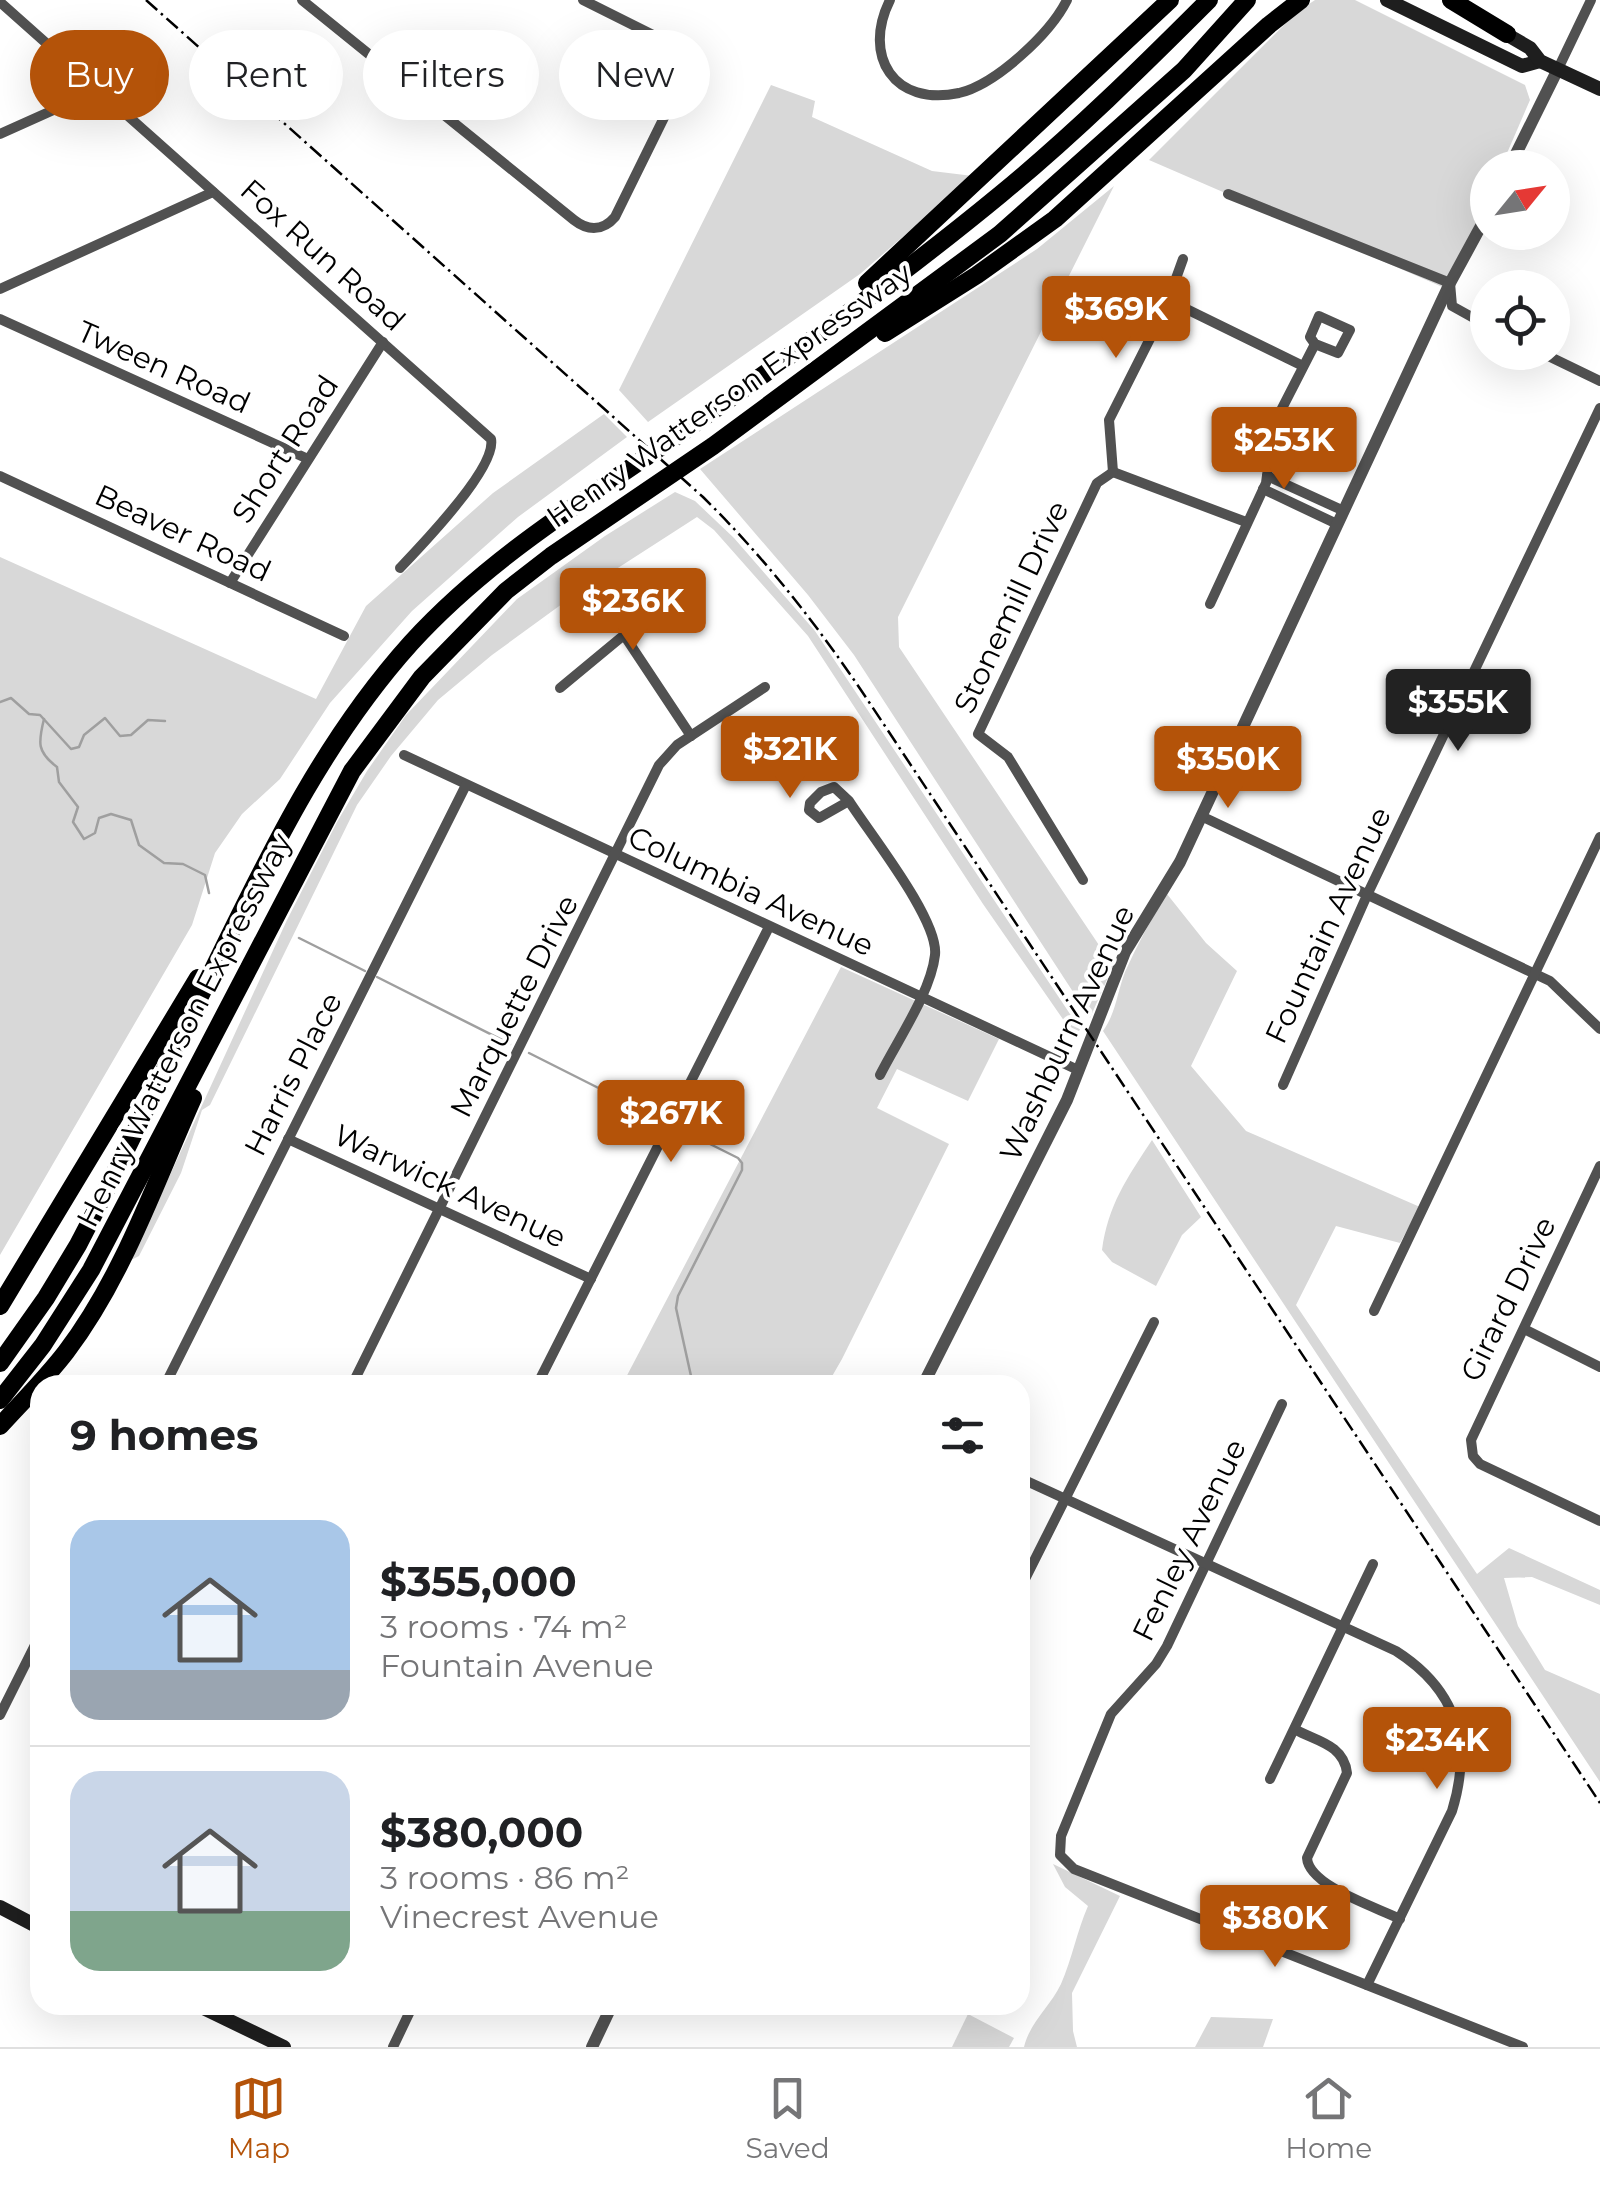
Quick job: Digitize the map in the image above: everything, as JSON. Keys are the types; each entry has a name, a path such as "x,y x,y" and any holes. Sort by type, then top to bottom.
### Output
{"highway":[{"path":"755,379 931,226 1170,0"},
{"name":"Henry Watterson Expressway","path":"0,1363 46,1298 86,1229 251,892 319,766 364,700 409,646 440,612 504,557 698,422 1001,194 1209,0"},
{"path":"1269,25 1282,0"},
{"path":"774,402 977,276 1054,219 1301,0"},
{"path":"1451,0 1508,34"},
{"name":"Henry Watterson Expressway","path":"0,1400 43,1345 91,1270 352,772 422,677 506,591 551,556 713,446 1000,234 1184,70 1246,2"},
{"path":"0,1306 251,892"},
{"path":"46,1375 66,1353 117,1267 272,924"},
{"path":"0,1426 30,1393"}],"main road":[{"path":"1386,0 1522,66 1540,61"},
{"path":"1435,0 1508,34 1530,48 1540,61 1600,89"},
{"path":"0,1907 30,1923"},
{"path":"230,2015 284,2047"}],"street":[{"path":"302,0 574,220 596,228 615,217 685,68 681,54 672,45 583,0"},
{"path":"890,0 878,40 887,71 914,91 941,95 978,87 1005,70 1067,0"},
{"path":"1518,150 1591,0"},
{"name":"Fox Run Road","path":"0,2 31,30"},
{"path":"0,134 31,120"},
{"name":"Fox Run Road","path":"132,120 463,413 493,444 453,510 400,568"},
{"path":"0,288 213,192"},
{"path":"1228,194 1450,284 1452,306 1470,316"},
{"name":"Washburn Avenue","path":"928,1375 1052,1130 1129,945 1180,862 1470,247"},
{"path":"1182,259 1168,300 1110,420 1114,472 1246,522"},
{"path":"1168,300 1302,366"},
{"name":"Tween Road","path":"0,319 308,460"},
{"name":"Short Road","path":"230,582 383,342"},
{"path":"1210,604 1263,489 1274,424 1315,344"},
{"path":"1570,366 1600,381"},
{"name":"Fountain Avenue","path":"1283,1084 1368,893 1600,408"},
{"name":"Stonemill Drive","path":"1083,880 1008,757 978,734 1097,483 1114,472"},
{"name":"Beaver Road","path":"0,476 344,636"},
{"path":"1267,476 1340,517"},
{"path":"1263,489 1340,517"},
{"path":"560,688 624,634 686,592"},
{"path":"624,634 691,736"},
{"name":"Marquette Drive","path":"357,1375 659,766 671,750 764,687"},
{"name":"Columbia Avenue","path":"404,756 1078,1070"},
{"name":"Harris Place","path":"170,1375 466,785"},
{"path":"849,801 934,936 934,960 920,997 880,1074"},
{"path":"1202,816 1536,974 1564,992 1600,1029"},
{"path":"1374,1311 1600,838"},
{"path":"542,1375 769,927"},
{"name":"Warwick Avenue","path":"288,1139 590,1279"},
{"name":"Girard Drive","path":"1598,1174 1470,1440 1473,1456 1480,1464 1600,1521"},
{"path":"1030,1569 1154,1322"},
{"path":"1524,1330 1600,1367"},
{"name":"Fenley Avenue","path":"1282,1404 1162,1656 1111,1714 1061,1836 1060,1854 1074,1869 1368,1985"},
{"path":"1030,1483 1342,1626 1415,1663 1433,1680 1449,1704 1459,1733 1463,1766 1452,1811 1368,1985 1523,2047"},
{"path":"1270,1780 1373,1564"},
{"path":"0,1716 30,1656"},
{"path":"1296,1730 1335,1748 1347,1766 1308,1858 1309,1869 1320,1880 1400,1918"},
{"path":"393,2047 408,2015"},
{"path":"592,2047 607,2015"}],"shaded area":[{"path":"1315,0 1355,0 1525,85 1530,100 1508,150 1470,150 1470,236 1447,289 1149,160 1297,12"},
{"path":"771,85 815,101 812,117 932,171 973,176 860,274 648,422 619,390"},
{"path":"1114,186 898,617 899,647 1113,966 1090,1018 854,655 700,469 1037,249"},
{"path":"604,414 627,437 518,517 412,611 330,703 280,779 242,814 215,853 192,925 0,1255 0,557 316,699 366,606 493,493"},
{"path":"675,492 695,501 734,538 815,631 1080,1029 1076,1038 983,904 808,636 714,530 697,517 562,604 492,655 438,700 391,756 357,805 210,1105 202,1110 181,1173 139,1256 131,1260 287,920 337,822 406,715 517,599"},
{"path":"1167,894 1206,943 1237,971 1191,1066 1246,1131 1420,1207 1400,1243 1336,1226 1296,1305 1477,1574 1509,1548 1600,1590 1600,1605 1532,1577 1504,1578 1518,1626 1545,1670 1600,1694 1600,1782 1103,1031 1130,962"},
{"path":"841,967 999,1039 968,1101 897,1069 877,1108 949,1144 833,1375 627,1375"},
{"path":"1152,1140 1201,1217 1182,1235 1156,1286 1112,1262 1102,1250 1114,1205"},
{"path":"1053,1864 1120,1896 1072,1993 1077,2047 1024,2047 1061,1984 1088,1906 1065,1887"},
{"path":"968,2015 1014,2038 1009,2047 952,2047"},
{"path":"1211,2017 1273,2019 1263,2047 1195,2047"}],"waterway":[{"path":"0,702 11,698 29,714 40,715 71,749 79,747 84,735 105,718 120,736 131,735 148,720 165,721"},
{"path":"44,719 41,746 57,767 59,782 78,807 73,822 84,839 95,833 99,818 111,814 131,820 139,845 164,863 183,864 205,875 209,893"},
{"path":"299,938 365,971"},
{"path":"377,977 510,1044"},
{"path":"529,1053 660,1119"},
{"path":"674,1126 742,1163 742,1170 678,1296 676,1308 691,1375"}],"railway":[{"path":"146,0 703,497 790,594 867,699 1600,1803"}]}
